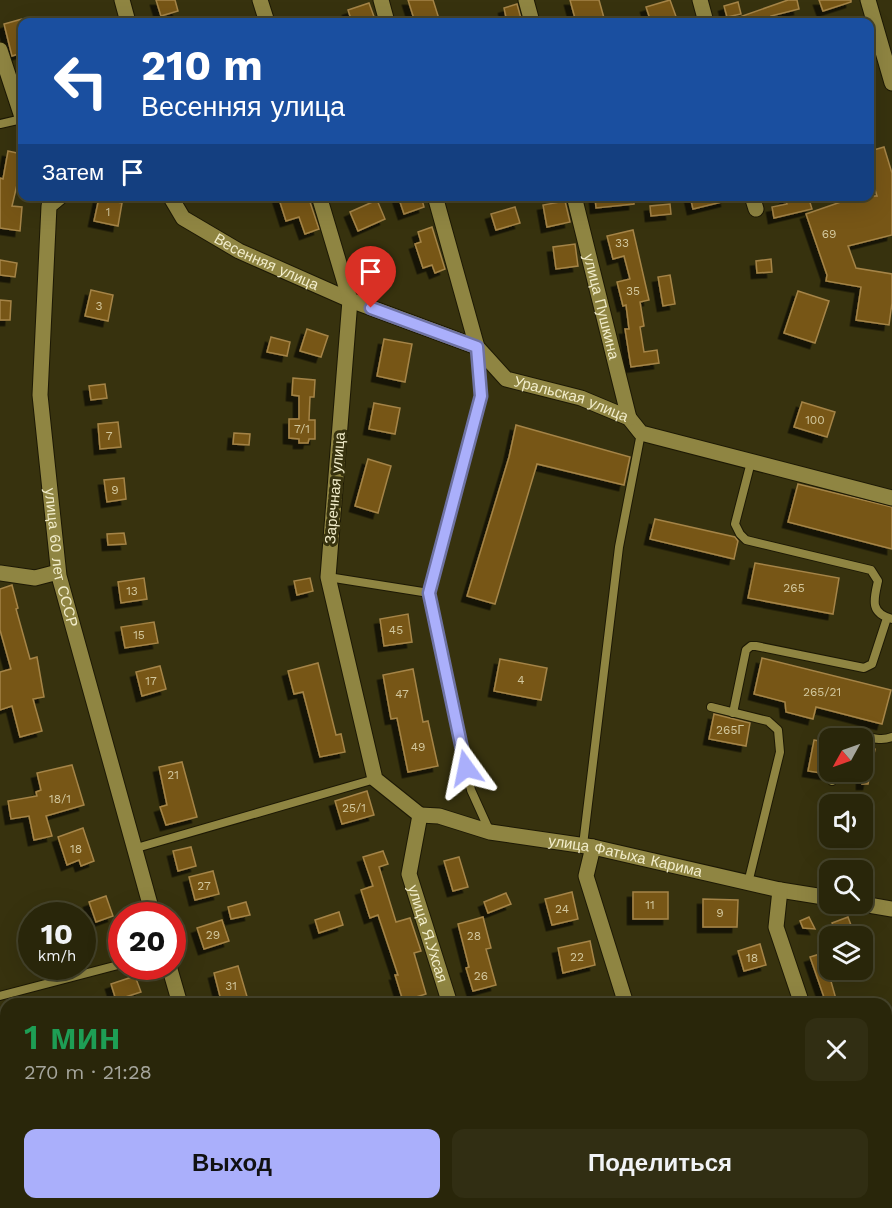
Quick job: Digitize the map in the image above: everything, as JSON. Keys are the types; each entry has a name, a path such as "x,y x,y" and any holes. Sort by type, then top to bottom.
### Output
{"street":[{"path":"122,0 127,18"},
{"path":"260,0 266,18"},
{"path":"381,0 386,18"},
{"path":"526,0 531,18"},
{"path":"700,0 705,18"},
{"path":"868,0 873,18"},
{"path":"874,21 892,83"},
{"path":"0,50 18,106"},
{"name":"улица 60 лет СССР","path":"55,201 49,206 40,395 58,572 149,902"},
{"name":"Весенняя улица","path":"173,201 183,218 239,251 350,300 477,347"},
{"name":"Заречная улица","path":"320,201 350,300 328,577 375,779"},
{"name":"Уральская улица","path":"436,201 477,347 506,379 581,398 629,418 641,434 892,498"},
{"name":"улица Пушкина","path":"575,201 629,418"},
{"path":"0,573 9,572 34,578 58,572"},
{"path":"375,779 420,815"},
{"name":"улица Фатыха Карима","path":"420,815 439,816 490,832 588,846 780,890 819,896"},
{"name":"улица Я.Ухсая","path":"420,815 409,874 448,998"},
{"path":"588,846 586,876 624,998"},
{"path":"780,890 776,927 800,998"},
{"path":"873,906 892,909"},
{"path":"173,980 178,998"}],"lane":[{"path":"0,124 18,119"},
{"path":"477,347 481,396 429,593 471,790 490,832"},
{"path":"588,846 619,547 641,434"},
{"path":"734,713 748,648 756,646 864,668 872,664 889,619 877,611 874,601 878,581 871,570 746,540 740,534 735,524 751,462"},
{"path":"328,577 429,593"},
{"path":"711,707 768,721 778,730 780,752 748,883"},
{"path":"873,738 884,740 892,737"},
{"path":"133,849 375,779"},
{"path":"0,996 108,968"}],"building":[{"path":"156,0 175,0 178,11 161,16"},
{"path":"408,0 433,0 439,18 414,18"},
{"path":"570,0 599,0 604,18 575,18"},
{"path":"670,0 677,18 650,18 646,7"},
{"path":"788,0 797,0 799,9 771,16 772,18 737,18"},
{"path":"819,0 851,0 851,2 823,11"},
{"path":"738,2 741,14 727,17 724,6"},
{"path":"369,3 375,18 351,18 348,10"},
{"path":"517,4 521,18 506,18 504,8"},
{"path":"18,20 18,54 12,56 4,24"},
{"path":"884,147 892,173 892,235 848,246 856,268 892,274 889,325 856,320 861,287 826,281 827,275 806,214 844,201 874,201 874,196 877,196 874,187 874,150"},
{"path":"8,151 18,153 18,180 12,206 22,207 20,231 0,228 0,178 3,179"},
{"path":"98,201 122,203 118,226 94,221"},
{"path":"280,201 310,201 319,229 305,234 299,217 286,221"},
{"path":"377,201 385,219 358,231 350,212"},
{"path":"400,201 422,201 424,207 404,214"},
{"path":"565,201 570,222 547,227 543,205"},
{"path":"595,201 634,201 634,204 596,208"},
{"path":"691,201 726,201 693,209"},
{"path":"786,201 810,201 812,209 774,218 772,207 787,204"},
{"path":"670,204 671,214 651,216 650,206"},
{"path":"515,207 520,223 496,230 491,214"},
{"path":"432,227 445,269 435,273 432,265 423,268 415,244 421,242 418,232"},
{"path":"633,230 649,300 640,302 644,326 640,327 644,352 657,350 659,363 631,367 625,329 629,329 626,305 623,306 617,282 630,279 624,256 613,259 607,236"},
{"path":"575,244 578,266 556,269 553,247"},
{"path":"771,259 772,272 757,273 756,261"},
{"path":"0,260 17,263 15,277 0,275"},
{"path":"670,275 675,304 663,306 658,277"},
{"path":"91,290 113,295 108,321 85,316"},
{"path":"798,291 829,301 815,343 784,333"},
{"path":"0,300 11,301 10,320 0,320"},
{"path":"307,329 328,336 321,357 300,351"},
{"path":"271,337 290,342 287,356 267,352"},
{"path":"384,339 412,344 405,382 377,376"},
{"path":"293,378 315,380 314,397 310,397 309,420 315,420 315,439 309,439 308,443 299,443 299,439 289,438 289,419 299,419 299,396 292,395"},
{"path":"105,384 107,398 91,400 89,386"},
{"path":"802,402 835,412 827,437 794,427"},
{"path":"374,403 400,408 395,434 369,429"},
{"path":"118,422 121,447 100,449 98,424"},
{"path":"516,425 630,457 624,485 537,464 495,604 467,596 509,457"},
{"path":"234,433 250,434 249,445 233,444"},
{"path":"368,459 391,466 378,513 355,506"},
{"path":"124,478 126,499 107,502 104,480"},
{"path":"798,484 892,507 892,549 788,522"},
{"path":"655,519 735,537 738,541 734,559 650,539"},
{"path":"124,533 126,544 108,545 107,534"},
{"path":"755,563 839,578 833,614 748,598"},
{"path":"144,578 147,599 121,603 118,582"},
{"path":"310,578 313,591 297,595 294,581"},
{"path":"12,585 30,659 37,657 44,697 33,699 42,731 20,737 12,706 0,710 0,672 11,669 0,630 0,589"},
{"path":"408,614 412,642 384,646 380,619"},
{"path":"154,622 158,643 125,648 121,627"},
{"path":"762,658 891,690 882,724 816,707 813,719 786,712 785,702 754,694"},
{"path":"500,659 547,668 541,700 494,691"},
{"path":"318,663 336,735 341,734 345,752 320,757 303,692 294,694 288,671"},
{"path":"160,666 166,689 142,696 136,672"},
{"path":"413,669 423,722 428,721 438,766 408,772 397,718 391,719 383,675"},
{"path":"714,714 750,723 746,746 709,739"},
{"path":"814,740 819,741 819,773 808,771"},
{"path":"182,762 197,817 166,825 160,807 167,805 159,767"},
{"path":"72,765 84,805 46,816 52,836 34,840 29,816 11,819 8,801 37,796 36,792 41,790 37,773"},
{"path":"367,791 374,815 342,824 335,801"},
{"path":"83,828 94,861 81,866 79,860 67,865 58,837"},
{"path":"191,847 196,866 178,871 173,851"},
{"path":"383,851 388,864 379,867 396,922 410,918 421,951 414,953 426,994 402,998 395,975 398,975 378,915 370,918 361,890 373,886 363,857"},
{"path":"459,857 468,887 453,891 444,861"},
{"path":"213,871 219,894 195,900 189,877"},
{"path":"572,892 578,919 552,925 545,899"},
{"path":"633,892 668,892 668,919 633,919"},
{"path":"506,893 511,904 488,913 484,902"},
{"path":"106,896 108,918 96,922 96,902 89,902"},
{"path":"703,899 738,900 737,927 703,927"},
{"path":"246,902 250,915 231,919 228,907"},
{"path":"339,912 343,925 319,933 315,920"},
{"path":"483,917 491,948 486,949 496,985 473,991 466,968 469,967 458,924"},
{"path":"809,917 815,929 803,928 800,921"},
{"path":"848,917 851,926 833,926 832,923"},
{"path":"222,920 229,941 204,949 197,928"},
{"path":"590,941 595,965 563,973 558,948"},
{"path":"760,944 766,965 744,971 738,951"},
{"path":"819,954 819,980 831,980 836,998 824,998 810,957"},
{"path":"238,966 247,998 220,998 214,973"},
{"path":"123,980 136,980 141,992 115,998 111,984"}],"route":[{"path":"371,308 477,347 481,396 429,593 466,768"}]}
